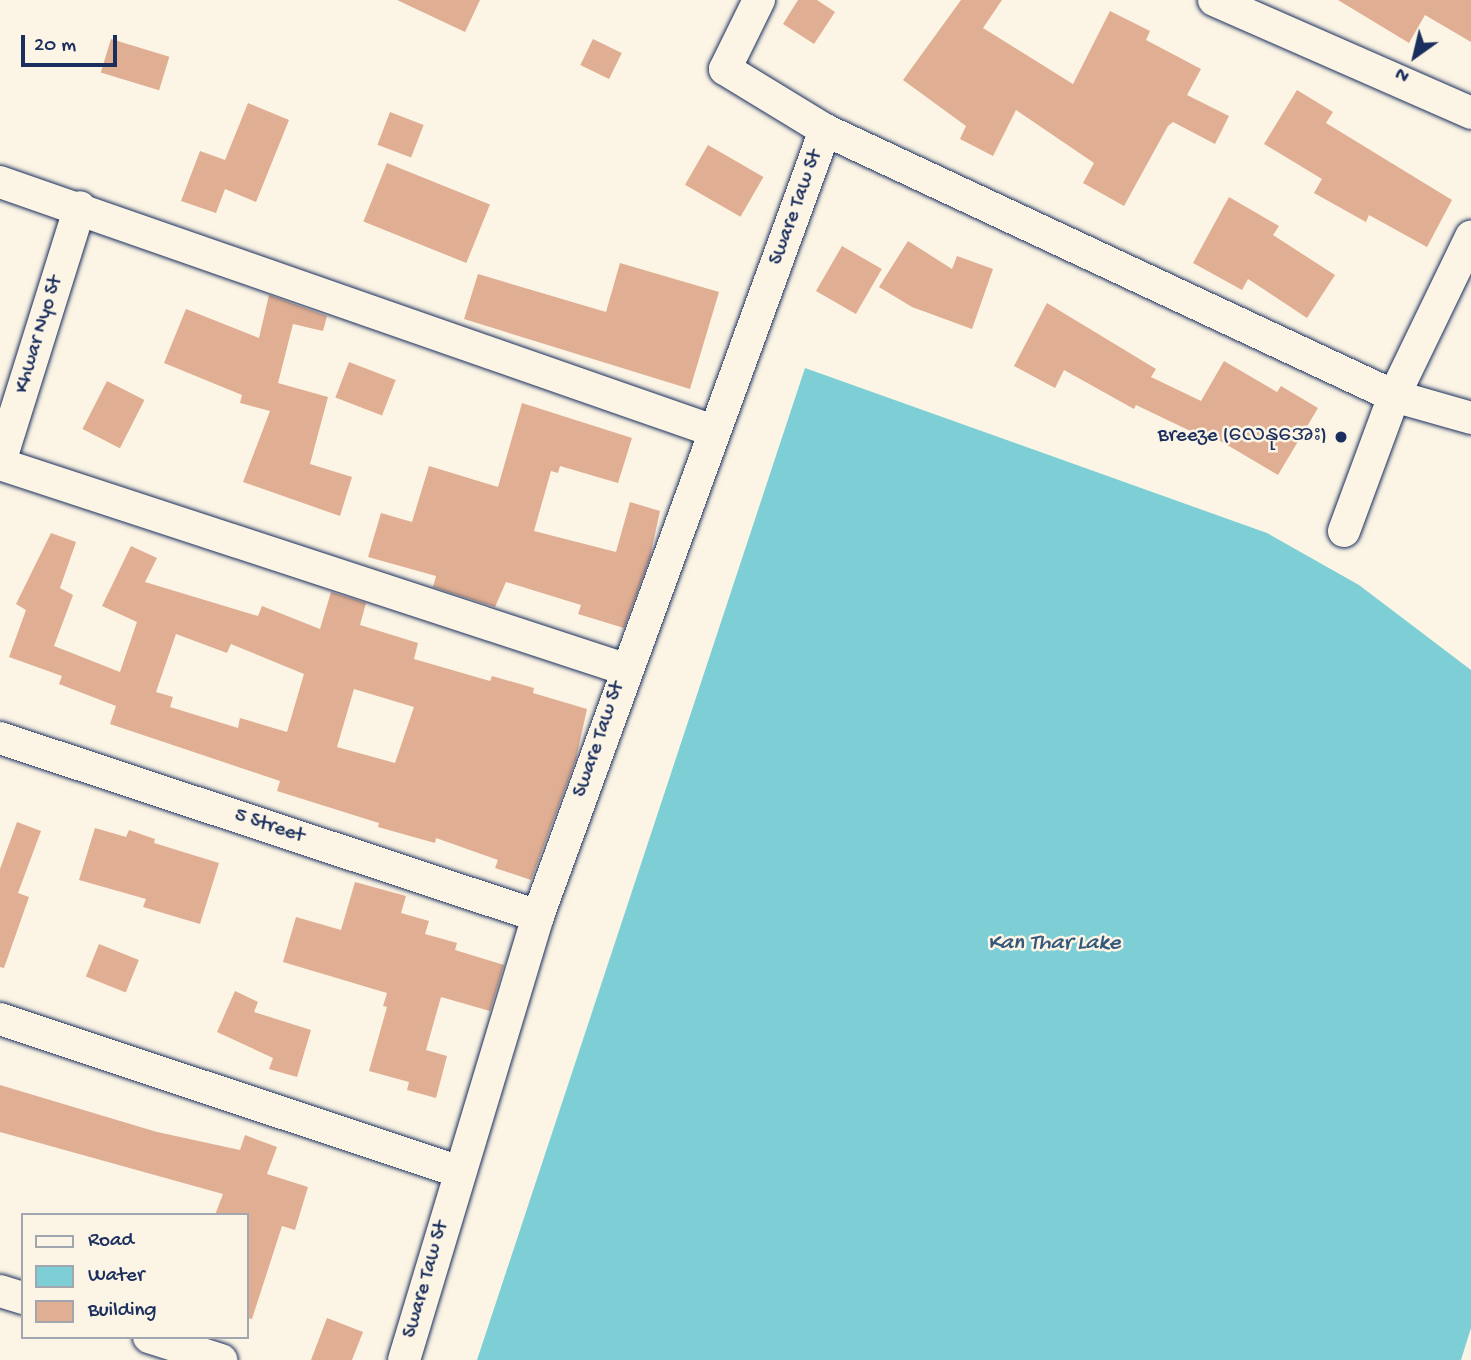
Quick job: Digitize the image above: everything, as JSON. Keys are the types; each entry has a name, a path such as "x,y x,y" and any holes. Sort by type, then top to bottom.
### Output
{"street":[{"path":"759,0 725,69 825,130 1394,396 1471,418"},
{"path":"1214,0 1471,113"},
{"name":"Sware Taw St","path":"404,1360 538,916 625,670 825,130"},
{"path":"0,182 79,207 713,431"},
{"name":"Khwar Nyo St","path":"0,463 79,207"},
{"path":"1344,531 1394,396 1471,237"},
{"path":"0,463 625,670"},
{"name":"5 Street","path":"0,738 538,916"},
{"path":"0,1018 459,1172"},
{"path":"0,1291 21,1297"},
{"path":"155,1339 221,1360"}],"water":[{"name":"Kan Thar Lake","path":"805,368 1267,533 1359,585 1471,670 1471,1328 1461,1360 477,1360"}],"building":[{"path":"397,0 480,0 465,32"},
{"path":"798,0 817,0 835,12 814,44 783,24"},
{"path":"961,0 1002,0 983,28 1073,84 1110,11 1150,31 1146,40 1201,69 1187,95 1229,116 1215,144 1173,122 1168,126 1124,206 1083,183 1094,163 1016,110 993,156 960,139 966,126 903,80"},
{"path":"1338,0 1471,0 1471,42 1425,15 1409,43"},
{"path":"111,39 169,57 159,90 101,72"},
{"path":"593,39 622,53 609,79 580,65"},
{"path":"1297,90 1333,112 1326,123 1452,200 1427,247 1369,215 1366,222 1314,193 1322,179 1264,144"},
{"path":"248,103 289,120 256,202 225,189 216,213 181,201 200,151 225,160"},
{"path":"390,112 424,125 411,158 377,145"},
{"path":"708,145 763,177 740,217 685,185"},
{"path":"387,163 490,205 466,263 363,221"},
{"path":"1229,197 1279,226 1273,235 1335,275 1307,318 1248,279 1242,290 1193,263"},
{"path":"908,241 952,269 957,256 993,269 972,329 912,307 879,287"},
{"path":"842,246 882,269 856,314 816,291"},
{"path":"620,263 719,292 690,389 464,319 478,274 606,312"},
{"path":"269,295 327,316 323,331 293,324 278,383 328,397 310,464 352,477 340,516 243,482 270,411 240,403 242,395 164,363 186,309 259,338"},
{"path":"1047,303 1156,369 1151,377 1201,401 1224,361 1277,392 1281,386 1318,408 1278,475 1207,433 1205,438 1136,405 1134,409 1064,370 1055,388 1014,366"},
{"path":"349,362 396,380 382,415 335,397"},
{"path":"107,381 144,400 120,448 82,429"},
{"path":"522,403 632,438 618,483 560,466 558,473 551,471 534,531 616,552 630,502 660,511 650,557 624,628 578,614 581,605 506,582 495,607 433,587 436,576 368,557 381,513 412,522 429,466 498,487"},
{"path":"51,533 76,542 60,588 73,595 54,646 120,672 137,622 102,606 131,546 157,558 145,582 258,616 262,606 320,629 331,592 366,603 360,625 418,643 414,659 490,681 492,676 534,688 533,693 587,709 576,759 531,880 495,868 498,860 436,838 435,843 378,827 379,823 277,791 280,781 110,724 116,706 59,684 62,676 9,657 26,610 16,604","holes":["176,634 227,653 231,644 304,674 287,732 240,718 238,728 170,707 173,697 156,692","354,689 414,707 395,763 337,747"]},
{"path":"17,822 41,831 18,893 29,897 4,968 0,967 0,869"},
{"path":"95,828 126,837 129,830 155,839 154,843 219,863 200,924 143,907 146,899 79,880"},
{"path":"355,882 406,896 401,913 429,921 425,934 457,943 455,950 504,965 490,1011 441,997 426,1050 447,1056 436,1098 407,1090 409,1082 369,1071 387,1007 383,1006 387,993 283,962 296,917 341,930"},
{"path":"99,944 139,960 126,993 86,976"},
{"path":"235,991 258,1002 254,1012 311,1030 297,1077 269,1069 273,1058 217,1032"},
{"path":"0,1085 157,1132 240,1150 245,1135 277,1147 267,1174 308,1187 295,1230 282,1226 252,1319 248,1318 248,1213 216,1213 223,1194 0,1132"},
{"path":"327,1318 363,1332 352,1360 311,1360"}],"place":[{"name":"Breeze (လေနုအေး)","path":"1341,437"}]}
